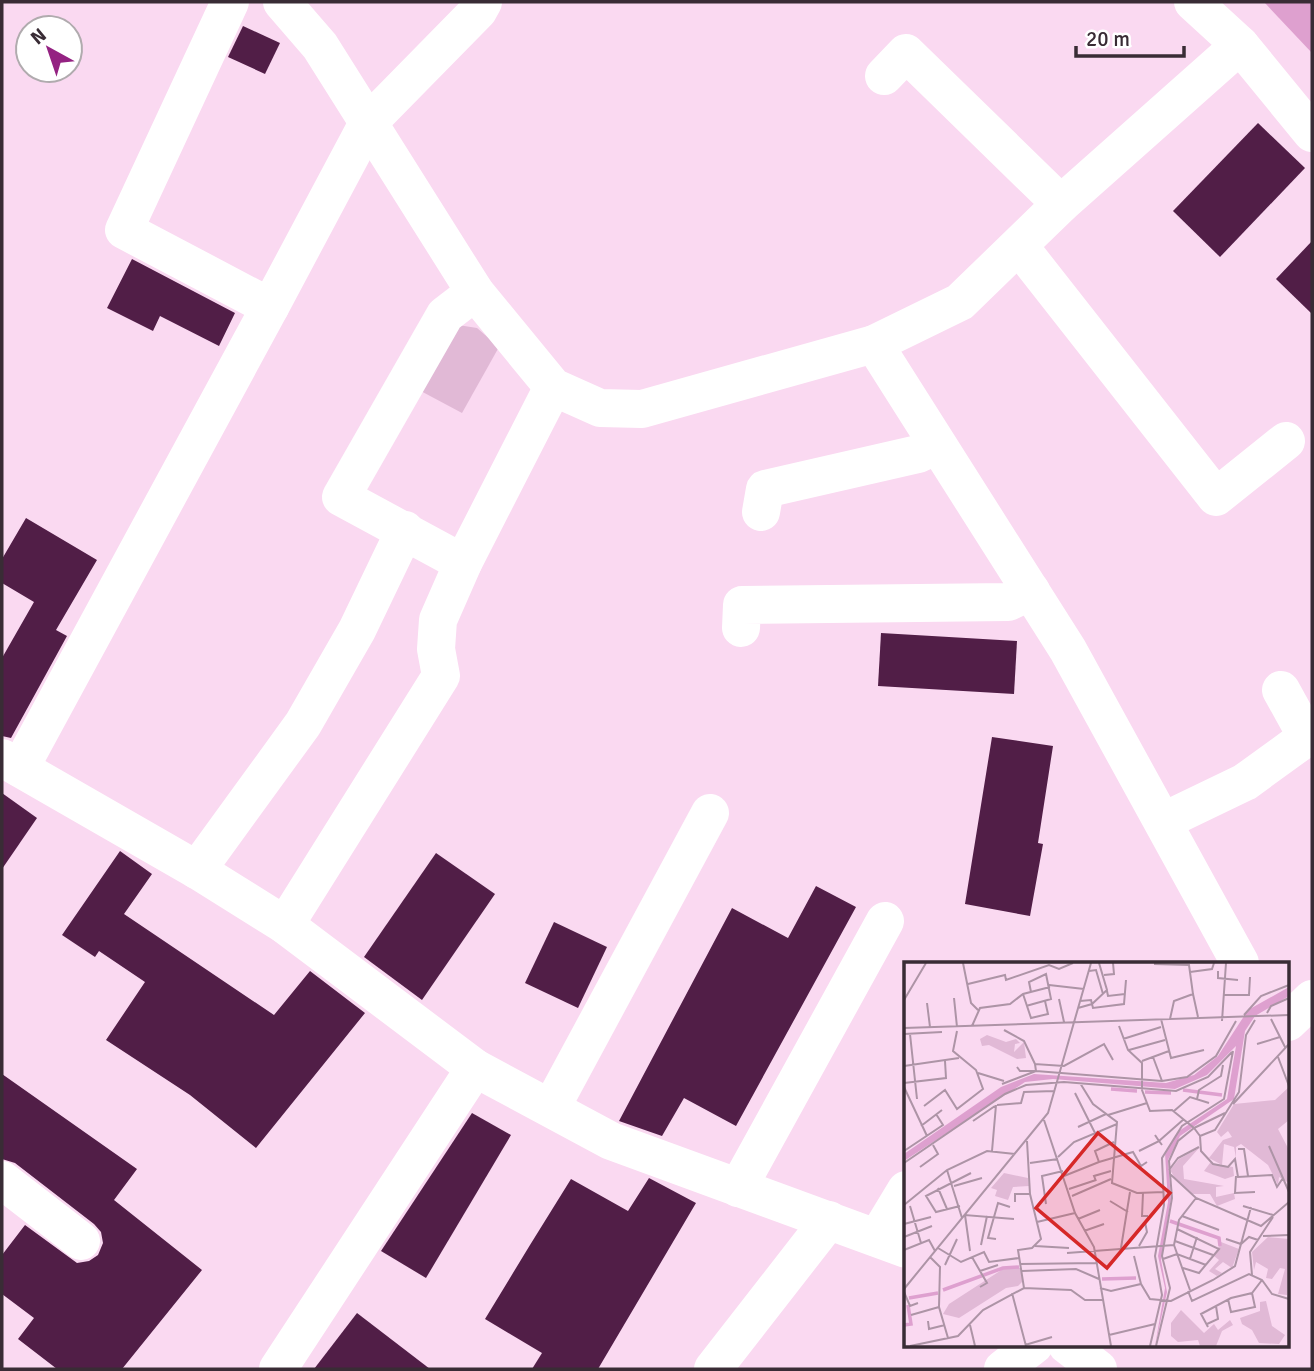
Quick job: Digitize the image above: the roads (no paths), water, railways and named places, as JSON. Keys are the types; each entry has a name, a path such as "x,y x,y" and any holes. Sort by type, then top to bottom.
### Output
{"street":[{"path":"230,2 124,230 270,307"},
{"path":"282,2 320,46 475,292 553,387 600,408 642,409 874,344 960,302 1061,204 1240,45"},
{"path":"483,2 478,11 368,123 270,307 11,763 197,870 285,925 475,1068 611,1141 892,1243 904,1198"},
{"path":"1193,2 1240,45 1312,133"},
{"path":"884,76 906,53 1061,204"},
{"path":"1019,246 1216,497 1286,441"},
{"path":"463,563 341,497 445,315 475,292"},
{"path":"874,344 935,446 1031,590 1164,821 1239,962"},
{"path":"285,925 441,676 436,649 438,620 463,563 553,387"},
{"path":"761,512 765,489 919,454 935,446"},
{"path":"197,870 303,723 357,630 405,530"},
{"path":"741,628 742,605 1008,602 1031,590"},
{"path":"1164,821 1245,782 1307,737 1281,690"},
{"path":"551,1108 710,813"},
{"path":"738,1188 885,921"},
{"path":"1290,1020 1312,999"},
{"path":"278,1369 475,1068"},
{"path":"2,1180 81,1241"},
{"path":"713,1369 829,1220"},
{"path":"1003,1369 1033,1346"},
{"path":"1068,1346 1098,1369"}]}
